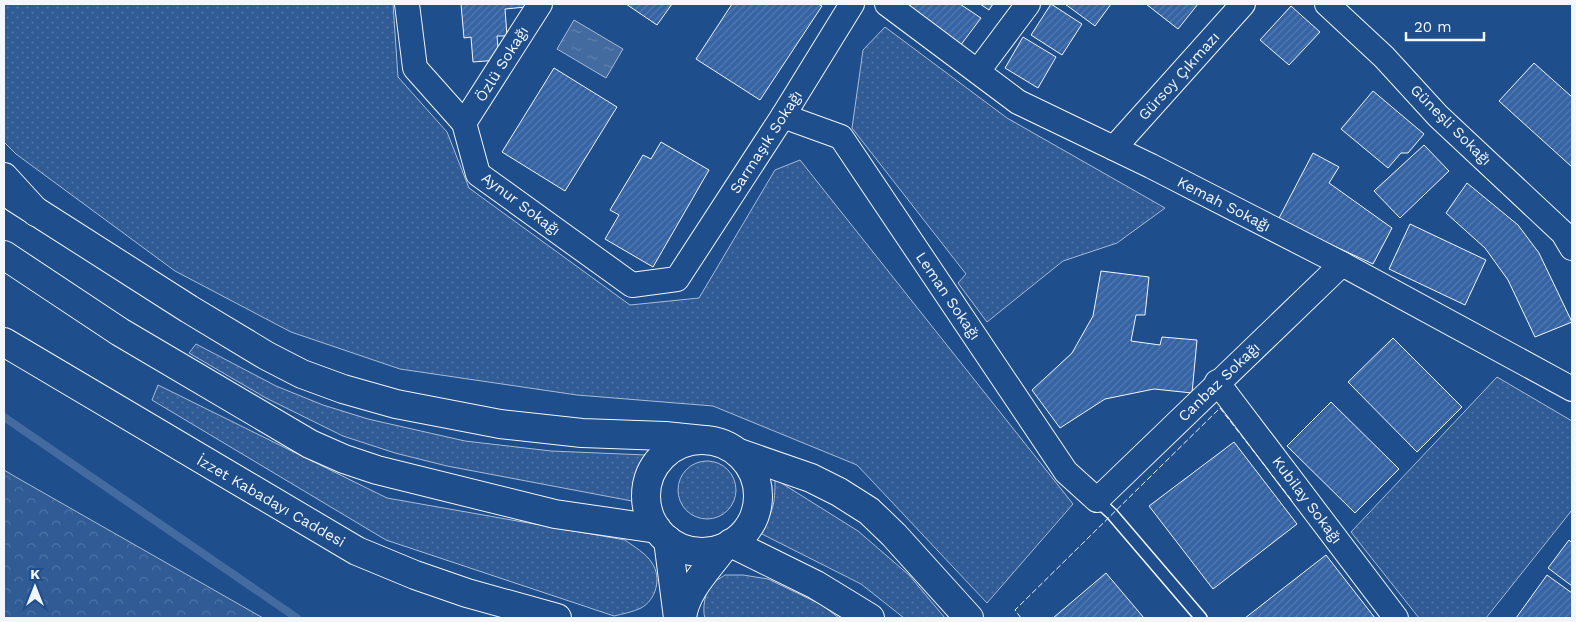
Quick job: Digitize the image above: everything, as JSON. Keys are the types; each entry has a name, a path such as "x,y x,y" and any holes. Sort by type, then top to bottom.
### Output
{"main road":[{"path":"4,177 36,212"},
{"path":"4,190 189,309 267,356 302,374 343,389 396,404 500,424 582,433 665,436 722,443 739,453 811,478 839,492 868,511 894,535 969,618"},
{"path":"4,255 120,332 310,444 344,459 377,470 555,514 662,534 685,549 704,552 727,546 740,538 752,523 758,505 758,486 751,468 739,453"},
{"name":"İzzet Kabadayı Caddesi","path":"4,342 357,551 458,590 557,618"},
{"path":"678,618 662,534 649,514 646,496 649,478 657,462 670,450 686,442 704,440"},
{"path":"682,618 692,589 727,546"},
{"path":"727,546 816,585 870,618"}],"street":[{"name":"Aynur Sokağı","path":"407,4 415,68 464,123 478,174 632,285 677,279"},
{"name":"Özlü Sokağı","path":"464,123 540,4"},
{"name":"Sarmaşık Sokağı","path":"677,279 783,116 852,4"},
{"name":"Kemah Sokağı","path":"887,4 1018,102 1114,148 1342,264 1572,389"},
{"path":"978,71 1028,4"},
{"name":"Gürsoy Çıkmazı","path":"1114,148 1243,4"},
{"name":"Güneşli Sokağı","path":"1327,4 1384,57 1438,116 1563,233 1572,248"},
{"name":"Leman Sokağı","path":"783,116 841,137 1066,472 1097,500"},
{"name":"Canbaz Sokağı","path":"1097,500 1342,264"},
{"name":"Kubilay Sokağı","path":"1218,382 1396,618"}],"lane":[{"path":"1097,500 1112,514 1201,618"}],"green space":[{"path":"4,4 393,4 398,77 447,132 469,188 630,305 699,298 775,170 800,160 1073,504 987,603 857,465 713,406 577,395 400,369 291,332 175,271 16,154 4,142"},
{"path":"885,27 1007,118 1165,208 1117,243 1063,261 987,322 958,283 966,274 852,128 863,50"},
{"path":"196,344 276,386 323,405 368,419 465,441 551,451 646,455 637,476 632,501 447,466 395,453 343,436 266,398 189,353"},
{"path":"1497,377 1572,421 1572,510 1486,618 1419,618 1351,532"},
{"path":"158,385 387,498 625,540 643,553 652,563 657,575 654,594 641,608 614,616 386,540 152,400"},
{"path":"707,461 723,466 731,474 736,490 731,506 723,514 707,519 691,514 683,506 678,490 683,474 691,466"},
{"path":"4,470 14,476 263,618 4,618"},
{"path":"775,479 858,531 909,575 945,618 904,618 861,584 758,532 772,508 775,495"},
{"path":"725,575 743,575 768,579 822,605 839,618 705,618 704,606 709,588 714,582"}],"water":[{"path":"574,20 623,49 606,78 557,49"}],"building":[{"path":"461,4 526,4 526,7 505,9 507,36 497,36 499,60 473,62 471,37 464,38"},
{"path":"626,4 672,4 657,25"},
{"path":"732,4 818,4 822,6 760,100 696,59"},
{"path":"902,4 960,4 981,18 960,46"},
{"path":"980,4 993,4 989,10"},
{"path":"1051,4 1082,24 1062,55 1031,35"},
{"path":"1065,4 1111,4 1095,26"},
{"path":"1146,4 1198,4 1178,29"},
{"path":"1291,6 1320,32 1289,65 1260,40"},
{"path":"1023,37 1056,57 1038,88 1005,68"},
{"path":"1534,63 1572,97 1572,167 1499,101"},
{"path":"554,68 617,107 565,191 502,152"},
{"path":"1373,91 1424,134 1408,153 1401,153 1388,168 1341,129"},
{"path":"661,142 709,170 653,267 605,239 619,215 610,210 643,155 651,159"},
{"path":"1424,145 1449,171 1400,218 1374,191"},
{"path":"1313,153 1339,167 1329,183 1392,228 1373,264 1278,220"},
{"path":"1467,183 1518,225 1539,253 1572,322 1535,337 1508,280 1485,248 1446,213"},
{"path":"1410,224 1486,260 1465,305 1389,269"},
{"path":"1101,271 1149,277 1145,315 1136,315 1131,341 1160,345 1162,337 1197,340 1192,393 1154,389 1105,399 1060,428 1032,390 1072,353 1093,316"},
{"path":"1393,338 1462,407 1417,452 1348,382"},
{"path":"1331,402 1399,469 1355,513 1287,446"},
{"path":"1234,442 1297,524 1213,589 1149,506"},
{"path":"1569,540 1572,543 1572,586 1548,568"},
{"path":"1326,555 1375,618 1245,618"},
{"path":"1106,573 1144,618 1053,618"},
{"path":"1547,575 1572,593 1572,618 1516,618"}],"waterway":[{"path":"4,417 297,618"}],"fence":[{"path":"1021,618 1015,610 1220,408 1293,502"}]}
